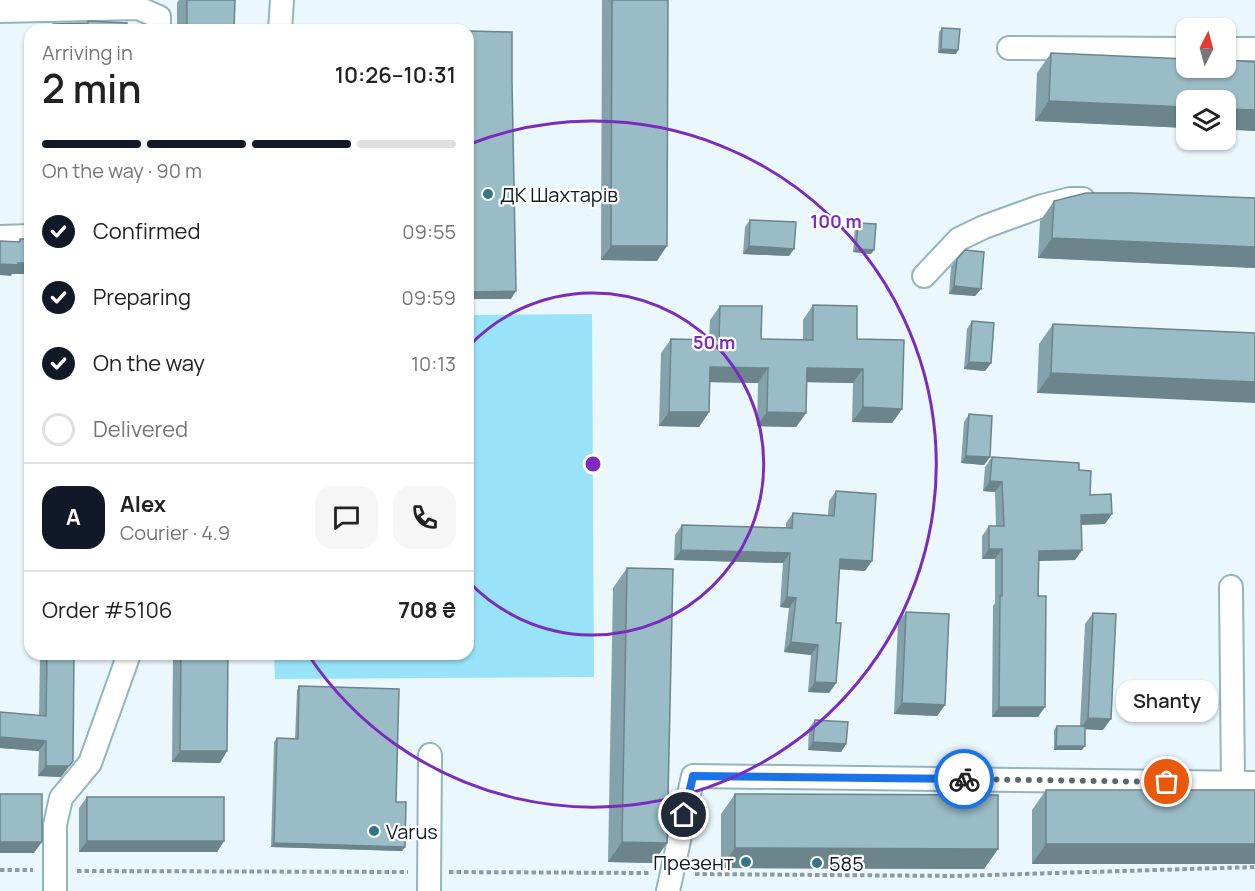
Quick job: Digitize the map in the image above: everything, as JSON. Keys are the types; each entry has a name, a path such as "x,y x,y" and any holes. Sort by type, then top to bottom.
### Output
{"lane":[{"path":"280,24 282,0"},
{"path":"0,11 138,8 159,17 159,24"},
{"path":"1009,48 1176,49"},
{"path":"1236,49 1255,49"},
{"path":"924,276 959,239 984,227 1039,207 1070,199 1105,200"},
{"path":"0,237 24,236"},
{"path":"670,882 693,776 1244,783 1230,587"},
{"path":"55,881 55,825 61,798 90,763 127,660"},
{"path":"429,881 430,755"}],"path":[{"path":"0,870 55,881 670,882 1255,867"}],"shaded area":[{"path":"592,314 594,677 275,679 274,660 474,660 474,315"}],"building":[{"path":"187,0 235,0 234,24 187,24"},
{"path":"612,0 668,0 667,246 611,246"},
{"path":"88,21 127,23 53,24 88,23"},
{"path":"942,28 960,29 958,50 941,49"},
{"name":"ДК Шахтарів","path":"474,31 512,32 516,291 474,292"},
{"path":"1051,53 1176,59 1176,78 1236,78 1236,61 1255,62 1255,110 1236,109 1236,90 1176,90 1176,107 1049,101"},
{"path":"1086,193 1255,198 1255,247 1052,238 1054,201"},
{"path":"750,220 796,222 794,249 749,246"},
{"path":"858,223 876,224 874,250 856,249"},
{"path":"20,239 24,239 24,263 0,264 0,241 20,242"},
{"path":"965,250 984,252 981,289 954,286 957,259"},
{"path":"813,305 857,306 857,339 904,340 902,409 863,407 863,369 807,368 806,413 767,412 768,368 710,367 709,412 669,412 671,339 719,340 720,306 762,306 761,339 813,340"},
{"path":"972,321 994,323 991,363 969,362"},
{"path":"1053,324 1255,333 1255,382 1051,373"},
{"path":"969,414 992,416 990,457 966,456"},
{"path":"992,457 1079,463 1079,470 1091,471 1090,495 1111,494 1112,514 1081,515 1082,550 1039,551 1038,596 1046,596 1045,707 999,707 1002,549 989,549 989,526 1004,526 1002,482 990,481"},
{"path":"836,491 876,494 872,561 840,559 836,623 841,623 836,683 815,682 818,645 791,642 796,598 787,597 790,553 681,550 682,525 792,528 793,513 834,516"},
{"path":"627,568 673,569 667,843 622,842"},
{"path":"906,612 949,614 945,705 902,703"},
{"path":"1093,613 1116,614 1111,719 1088,718"},
{"path":"47,660 74,660 73,761 69,766 46,766 46,741 0,737 0,712 46,716"},
{"path":"181,660 228,660 227,751 180,751"},
{"path":"299,686 399,689 396,802 406,802 405,847 274,843 277,738 298,739"},
{"path":"815,720 848,722 846,744 813,742"},
{"path":"1057,726 1085,726 1085,746 1056,746"},
{"path":"1046,790 1255,790 1255,844 1046,844"},
{"path":"0,794 42,794 42,842 0,842"},
{"path":"735,794 998,795 998,849 735,848"},
{"path":"87,797 224,797 224,841 87,841"}],"way so far":[{"path":"964,779 1167,782"}],"place":[{"name":"ДК Шахтарів","path":"488,194"},
{"name":"Shanty","path":"1167,782"},
{"name":"Varus","path":"374,831"},
{"name":"Презент","path":"746,862"},
{"name":"585","path":"817,863"}],"route":[{"path":"684,815 693,776 964,779"}]}
